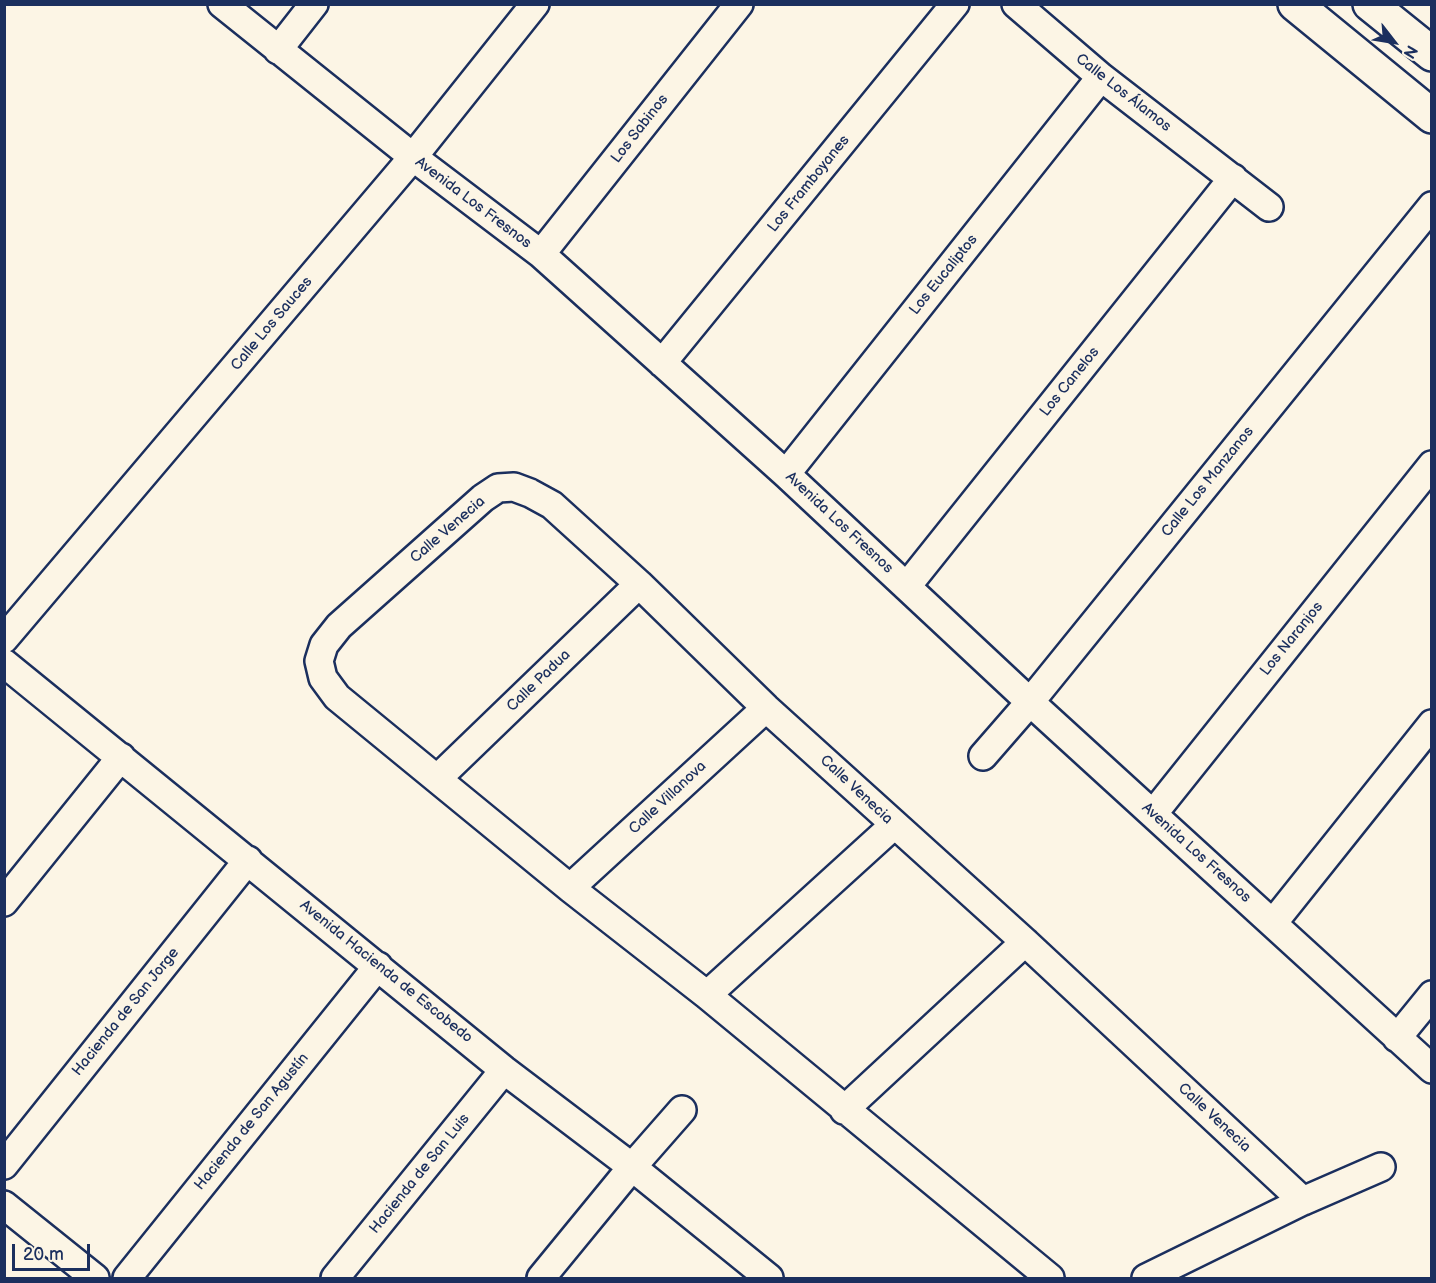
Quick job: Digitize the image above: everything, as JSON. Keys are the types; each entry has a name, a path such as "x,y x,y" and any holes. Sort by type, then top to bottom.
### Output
{"street":[{"name":"Avenida Los Fresnos","path":"222,4 413,157 541,254 786,474 908,586 1029,702 1431,1069"},
{"path":"278,50 314,4"},
{"name":"Calle Los Sauces","path":"4,639 413,157 535,4"},
{"name":"Los Sabinos","path":"541,254 739,4"},
{"name":"Los Framboyanes","path":"662,363 956,4"},
{"name":"Calle Los Álamos","path":"1016,4 1101,77 1269,207"},
{"path":"1295,4 1431,116"},
{"path":"1370,4 1431,54"},
{"name":"Los Eucaliptos","path":"786,474 1101,77"},
{"name":"Los Canelos","path":"908,586 1233,178"},
{"name":"Calle Los Manzanos","path":"983,756 1431,206"},
{"name":"Los Naranjos","path":"1153,814 1431,465"},
{"name":"Calle Venecia","path":"1050,1278 707,995 570,888 337,697 323,678 319,661 324,645 339,626 483,498 498,489 514,487 552,505 639,585 766,708 1025,942 1303,1201"},
{"name":"Calle Padua","path":"438,778 639,585"},
{"name":"Avenida Hacienda de Escobedo","path":"4,663 504,1070 632,1167 769,1278"},
{"name":"Calle Villanova","path":"570,888 766,708"},
{"path":"1273,923 1431,724"},
{"path":"4,902 121,757"},
{"path":"707,995 894,825"},
{"name":"Hacienda de San Jorge","path":"4,1165 248,860"},
{"path":"844,1110 1025,942"},
{"name":"Hacienda de San Agustín","path":"127,1278 378,966"},
{"path":"1397,1038 1431,995"},
{"name":"Hacienda de San Luis","path":"335,1278 504,1070"},
{"path":"541,1278 682,1110"},
{"path":"1146,1278 1303,1201 1381,1167"},
{"path":"4,1205 95,1278"}]}
